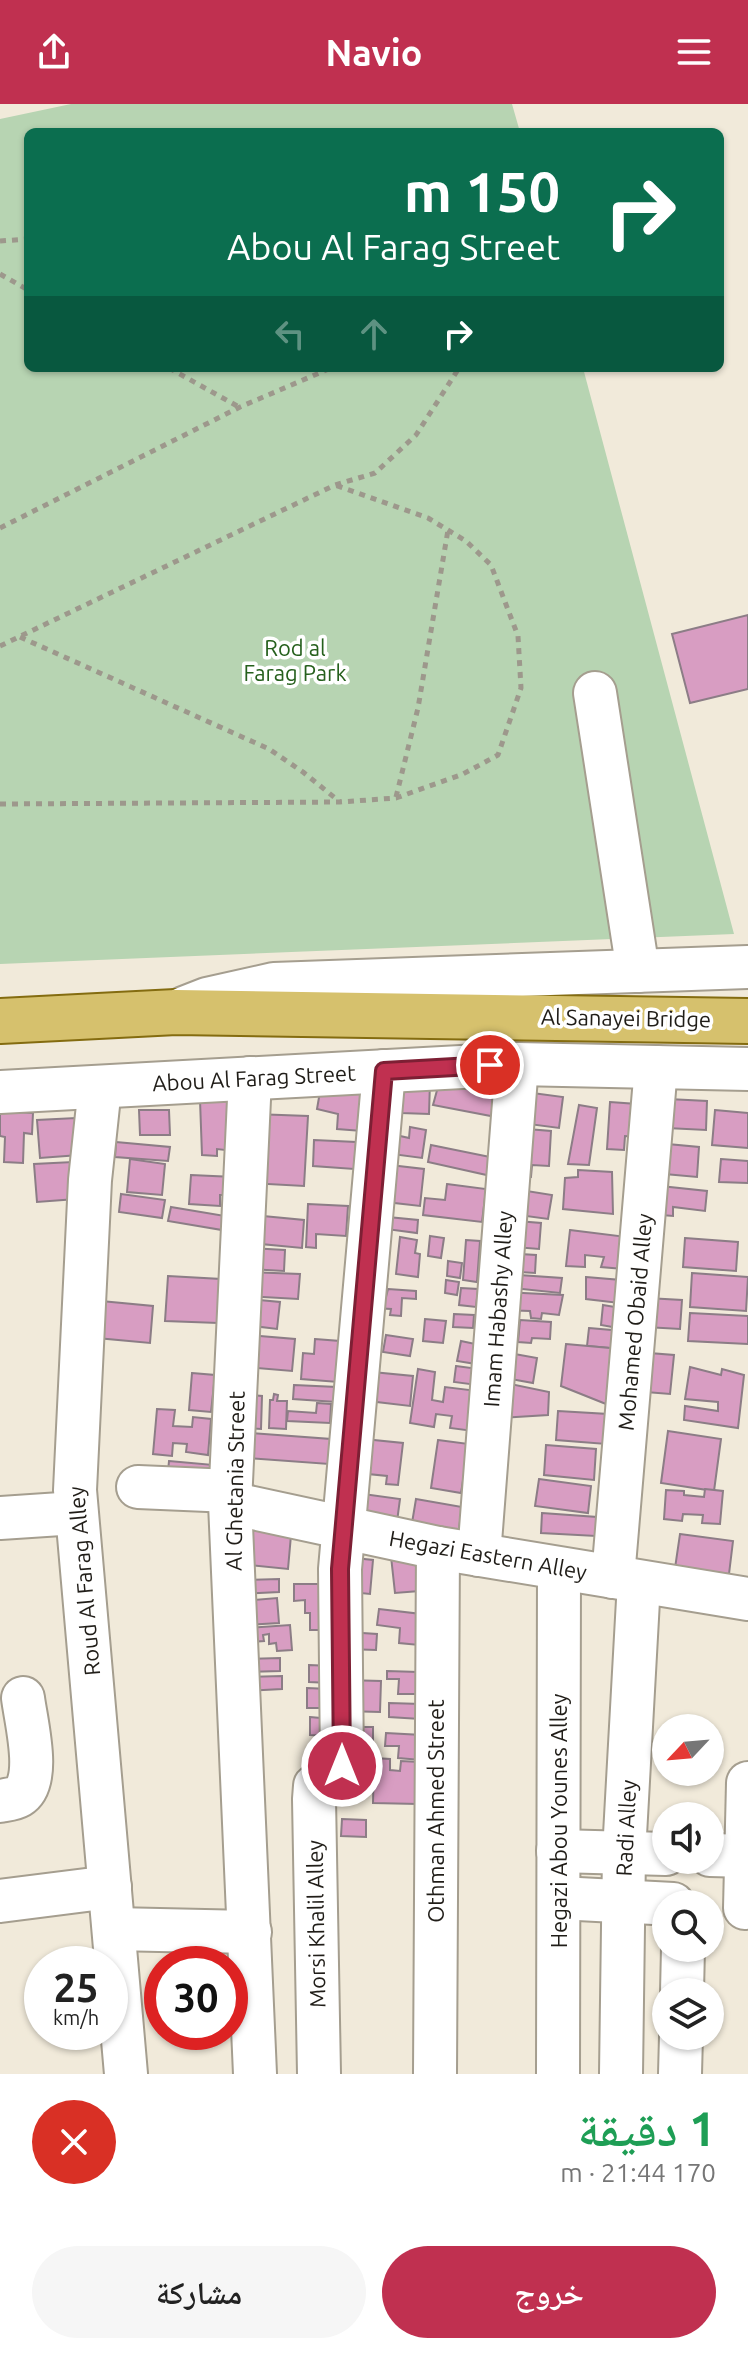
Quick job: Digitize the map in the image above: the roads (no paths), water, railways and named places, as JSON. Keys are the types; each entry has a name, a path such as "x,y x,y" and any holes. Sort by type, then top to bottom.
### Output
{"main road":[{"name":"Al Sanayei Bridge","path":"176,1012 748,1021"},
{"path":"0,1021 176,1012"}],"street":[{"path":"595,693 638,971"},
{"path":"176,1012 207,999 274,984 748,967"},
{"name":"Abou Al Farag Street","path":"0,1092 517,1064 748,1069"},
{"name":"Imam Habashy Alley","path":"479,1555 517,1064"},
{"name":"Mohamed Obaid Alley","path":"626,1580 656,1067"},
{"name":"Morsi Khalil Alley","path":"319,2074 314,1799 315,1786 339,1773 342,1766 340,1569 384,1071"},
{"name":"Al Ghetania Street","path":"250,1078 230,1497 255,2074"},
{"name":"Roud Al Farag Alley","path":"100,1087 90,1180 75,1454 76,1513 126,2074"},
{"name":"Hegazi Eastern Alley","path":"138,1487 230,1497 344,1528 438,1548 748,1598"},
{"path":"0,1518 76,1513"},
{"name":"Othman Ahmed Street","path":"435,2074 438,1548"},
{"name":"Hegazi Abou Younes Alley","path":"558,2074 559,1569"},
{"name":"Radi Alley","path":"621,2074 626,1580"},
{"path":"748,1589 748,1598"},
{"path":"0,1801 19,1796 29,1785 32,1770 23,1698"},
{"path":"734,1907 735,1856 748,1783"},
{"path":"558,1851 652,1854"},
{"path":"0,1901 110,1887"},
{"path":"559,1898 652,1903"},
{"path":"114,1929 250,1932"},
{"path":"680,2074 681,2050"}],"park label":[{"name":"Rod al Farag Park","path":"295,660"}]}
